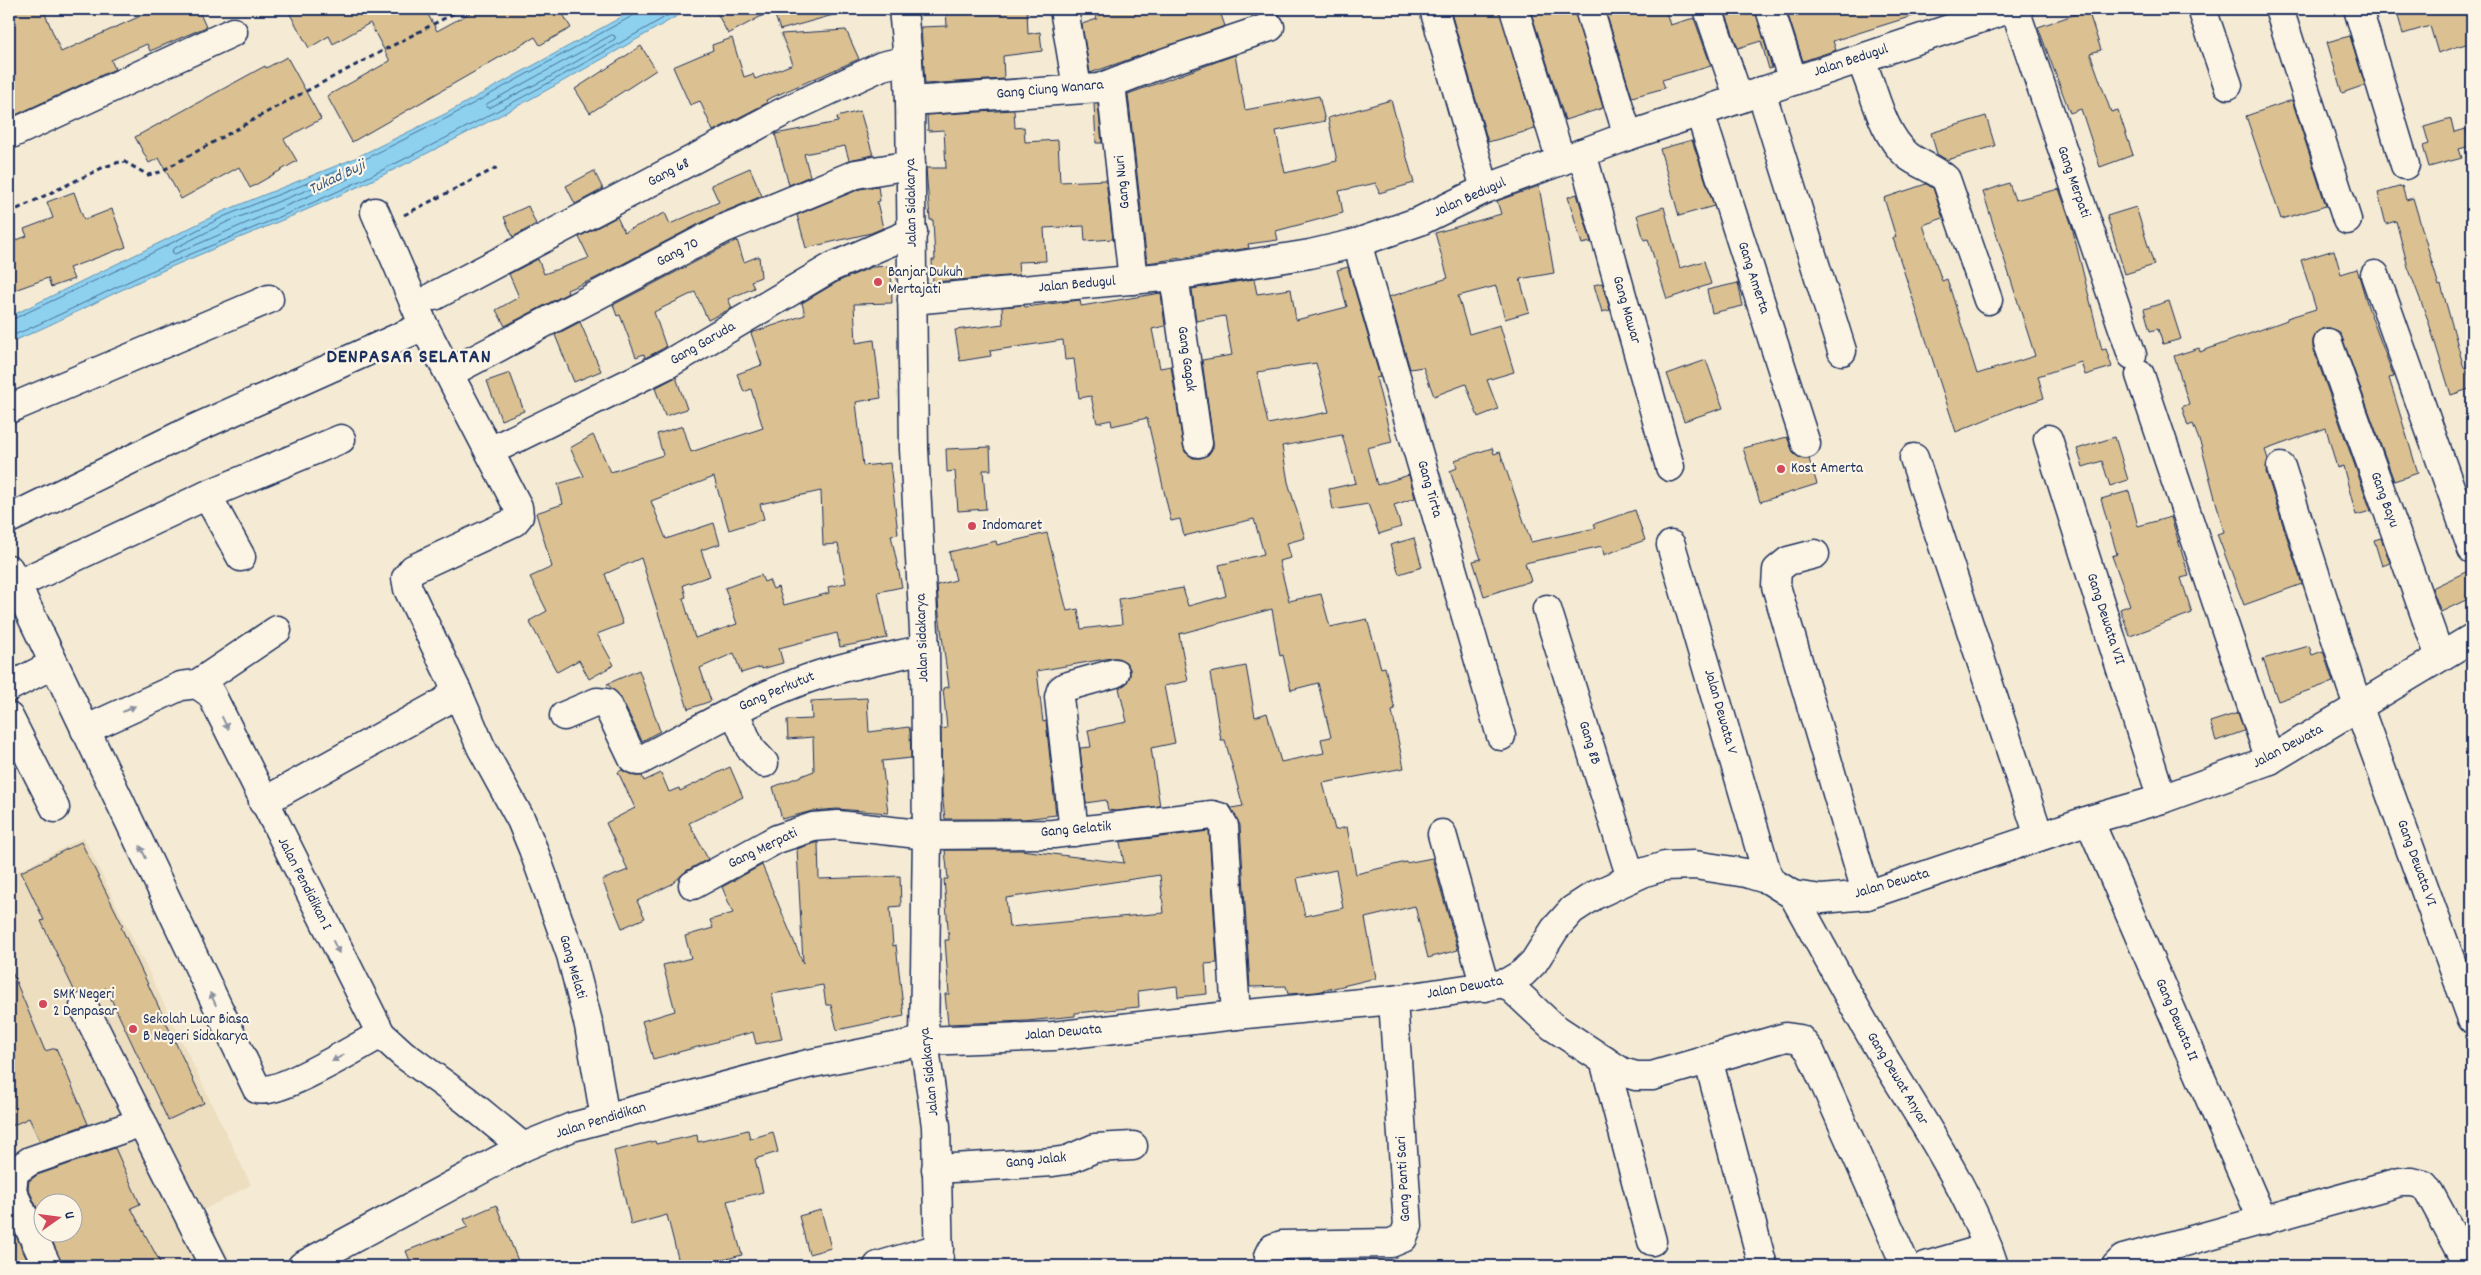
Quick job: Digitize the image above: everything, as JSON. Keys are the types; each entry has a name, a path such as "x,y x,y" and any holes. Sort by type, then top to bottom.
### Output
{"street":[{"name":"Jalan Sidakarya","path":"903,9 908,60 912,166 914,449 925,649 924,1040 936,1126 939,1257"},
{"path":"1064,9 1077,88"},
{"path":"1434,9 1485,189"},
{"name":"Gang Mawar","path":"1514,9 1572,157 1670,467"},
{"path":"1588,9 1628,136"},
{"path":"1708,9 1750,95 1842,351"},
{"path":"1770,9 1793,81"},
{"name":"Jalan Bedugul","path":"912,300 1174,276 1310,254 1357,242 1420,221 1485,189 1628,136 2009,9"},
{"name":"Gang Merpati","path":"2015,9 2270,760"},
{"path":"2202,9 2228,85"},
{"path":"2279,9 2348,220"},
{"path":"2358,9 2404,165"},
{"name":"Gang Ciung Wanara","path":"910,101 1077,88 1099,88 1166,62 1270,28"},
{"path":"9,135 232,32"},
{"path":"1860,58 1895,140 1905,154 1946,179 1988,300"},
{"name":"Gang 68","path":"434,296 783,112 882,66 908,60"},
{"name":"Gang Nuri","path":"1111,84 1133,280"},
{"name":"Gang Amerta","path":"1700,113 1806,444"},
{"name":"Gang 70","path":"455,370 723,230 856,174 912,166"},
{"path":"378,220 424,326 490,451"},
{"name":"Gang Garuda","path":"490,451 668,364 832,267 913,232"},
{"name":"Gang Tirta","path":"1357,242 1501,736"},
{"path":"2375,275 2472,549"},
{"name":"Gang Gagak","path":"1174,276 1198,443"},
{"path":"9,409 269,298"},
{"path":"9,519 187,432 424,326"},
{"name":"Gang Bayu","path":"2328,343 2440,657"},
{"path":"341,439 12,577 257,1090 270,1091 324,1066 381,1034"},
{"name":"Gang Dewata VII","path":"2048,439 2162,799"},
{"name":"Gang Melati","path":"490,451 518,507 519,516 514,522 413,569 406,578 408,589 457,690 481,747 521,820 571,955 589,1026 605,1118"},
{"path":"1914,458 2039,836"},
{"name":"Gang Dewata VI","path":"2280,467 2359,707 2472,1019"},
{"path":"208,495 241,557"},
{"name":"Jalan Dewata V","path":"1671,545 1768,880"},
{"path":"1815,554 1788,561 1777,570 1776,586 1867,894"},
{"name":"Gang 8B","path":"1547,608 1631,878"},
{"path":"85,730 181,686 197,684 277,630"},
{"name":"Jalan Dewata","path":"924,1040 1052,1036 1236,1015 1393,1000 1495,985 1523,973 1534,962 1555,929 1572,910 1595,895 1631,878 1665,866 1695,865 1746,872 1768,880 1793,895 1822,899 1867,894 2039,836 2162,799 2270,760 2472,638"},
{"name":"Gang Perkutut","path":"564,716 597,702 606,703 633,759 639,761 734,710 795,683 834,670 925,649"},
{"path":"9,687 54,664"},
{"path":"1074,832 1059,697 1061,690 1065,687 1115,673"},
{"name":"Jalan Pendidikan I","path":"197,684 210,694 381,1034 403,1054 459,1095 523,1147"},
{"path":"263,802 442,704 457,690"},
{"path":"734,710 750,748 764,763"},
{"path":"9,718 55,808"},
{"name":"Gang Gelatik","path":"926,835 1053,834 1212,815 1223,821 1236,1015"},
{"name":"Gang Dewata II","path":"2089,820 2263,1221"},
{"name":"Gang Merpati","path":"693,885 778,839 813,827 838,825 926,835"},
{"path":"1442,834 1495,985 1552,1026 1622,1072 1636,1076 1652,1076 1708,1058 1786,1037 1800,1039 1810,1050 1906,1266"},
{"name":"Gang Dewat Anyar","path":"1793,895 1858,1015 1949,1166 1991,1257"},
{"name":"Gang Panti Sari","path":"1271,1266 1269,1256 1273,1248 1282,1245 1391,1243 1403,1238 1408,1226 1393,1000"},
{"path":"84,1007 214,1266"},
{"name":"Jalan Pendidikan","path":"302,1266 335,1258 523,1147 572,1127 808,1064 924,1040"},
{"path":"1708,1058 1763,1266"},
{"path":"1604,1060 1652,1242"},
{"path":"47,1266 12,1191 14,1172 30,1161 142,1122"},
{"name":"Gang Jalak","path":"936,1169 1054,1162 1067,1160 1095,1148 1133,1146"},
{"path":"2116,1266 2118,1262 2128,1258 2400,1182 2424,1185 2436,1203 2468,1264"},
{"path":"878,1266 939,1257"},
{"path":"1926,1266 1991,1257"}],"path":[{"path":"9,213 104,167 122,161 148,175 160,172 278,106 462,9"},
{"path":"378,220 498,167"}],"shaded area":[{"path":"84,837 251,1185 203,1210 234,1266 9,1266 9,852 18,871"}],"water":[{"name":"Tukad Buji","path":"636,9 689,9 528,100 405,164 314,206 164,270 9,343 9,317 224,211 353,159 445,114"}],"building":[{"path":"9,9 43,9 61,52 156,9 198,9 206,27 150,51 147,44 111,60 115,69 9,118"},
{"path":"287,9 425,9 437,31 477,9 535,9 539,16 553,9 560,9 571,28 540,45 535,37 352,142 327,96 390,61 370,23 333,44 329,36 309,48"},
{"path":"715,9 833,9 833,15 780,30 773,10 728,34"},
{"path":"946,9 1027,9 1028,34 1040,32 1042,51 1003,56 1004,79 925,84 921,27 947,26"},
{"path":"1093,9 1219,9 1225,26 1090,73 1082,24 1097,19"},
{"path":"1450,9 1499,9 1535,129 1488,142"},
{"path":"1530,9 1574,9 1603,108 1565,120"},
{"path":"1605,9 1665,9 1670,25 1694,18 1711,66 1662,80 1665,88 1632,97"},
{"path":"1724,9 1755,9 1772,68 1769,69 1761,41 1738,48"},
{"path":"1786,9 1921,9 1922,13 1833,41 1836,50 1803,61"},
{"path":"2396,9 2472,9 2472,42 2438,53 2430,26 2403,34"},
{"path":"2088,10 2101,50 2090,53 2111,112 2118,110 2133,155 2100,167 2081,109 2070,113 2038,27"},
{"path":"846,30 859,59 766,100 767,103 713,131 700,101 690,105 673,67 713,50 712,45 732,38 744,77 753,74 755,79 793,64 781,34"},
{"path":"2350,36 2365,85 2342,93 2327,42"},
{"path":"641,46 656,70 590,113 575,89"},
{"path":"1235,55 1245,110 1319,96 1325,121 1276,131 1285,173 1337,161 1328,118 1391,100 1414,183 1379,193 1376,183 1339,191 1343,213 1276,231 1278,240 1248,244 1249,248 1147,263 1128,94"},
{"path":"287,57 321,119 284,139 297,161 250,188 239,167 181,199 159,158 149,163 135,137 265,66 266,68"},
{"path":"2292,100 2326,206 2281,219 2246,116"},
{"path":"1094,104 1098,104 1102,143 1096,143"},
{"path":"1014,110 1015,128 1024,127 1025,142 1058,140 1060,182 1106,180 1113,239 1085,241 1084,226 1044,228 1046,261 1018,262 1019,275 933,282 932,260 935,260 933,220 930,220 926,168 946,168 944,130 928,131 927,115"},
{"path":"860,111 873,155 849,160 845,146 804,154 810,176 789,185 775,134 838,122 837,117"},
{"path":"1986,116 1995,146 1947,160 1937,154 1931,133"},
{"path":"2451,119 2454,132 2466,129 2470,146 2459,149 2462,158 2429,167 2423,146 2429,144 2424,127"},
{"path":"1692,140 1714,206 1679,216 1660,149"},
{"path":"750,168 762,196 716,215 594,279 567,290 568,293 505,326 496,310 519,297 509,274 538,259 544,274 589,258 579,237 617,217 624,232 665,213 670,224 719,202 711,185"},
{"path":"594,171 603,189 575,204 566,186"},
{"path":"2009,183 2015,200 2059,189 2071,223 2102,350 2106,349 2112,367 2085,375 2081,362 2038,376 2044,398 2008,410 1956,432 1893,238 1896,237 1884,198 1926,184 1933,188 1943,218 1923,225 1942,281 1947,279 1977,374 2035,356 1983,192"},
{"path":"878,186 880,201 877,202 883,228 871,233 806,248 797,215 860,189"},
{"path":"1539,186 1554,273 1520,279 1529,312 1505,319 1496,286 1458,296 1469,334 1500,325 1514,372 1487,380 1498,409 1478,417 1466,384 1434,396 1423,367 1410,369 1389,297 1448,278 1435,233 1501,214 1497,201"},
{"path":"2402,186 2406,200 2413,198 2439,286 2441,285 2464,368 2466,367 2472,384 2472,388 2451,395 2428,320 2408,267 2396,221 2386,224 2378,193"},
{"path":"74,192 84,220 112,209 126,247 69,268 74,279 51,287 48,278 9,292 9,243 27,236 24,229 53,218 47,202"},
{"path":"1577,194 1591,242 1582,244 1568,197"},
{"path":"528,206 536,224 513,237 504,217"},
{"path":"1664,207 1680,268 1704,261 1711,284 1667,299 1648,239 1644,240 1637,215"},
{"path":"2136,207 2154,265 2125,274 2107,216"},
{"path":"737,240 744,262 759,256 761,277 751,281 754,288 728,299 732,308 708,320 695,292 654,312 666,347 645,358 644,354 636,357 620,315 617,316 613,305"},
{"path":"2334,250 2341,274 2357,269 2369,310 2394,377 2389,378 2418,473 2394,481 2342,337 2338,331 2323,328 2316,333 2313,340 2313,348 2371,511 2356,515 2343,466 2337,468 2326,428 2265,450 2268,459 2266,472 2302,584 2244,605 2217,534 2224,532 2201,445 2193,424 2188,426 2182,407 2189,404 2174,356 2199,348 2200,352 2287,320 2287,318 2316,309 2301,260"},
{"path":"891,266 892,303 854,304 856,343 874,340 881,398 856,402 863,466 890,463 898,534 891,535 902,587 878,592 887,638 840,647 837,633 779,648 783,663 741,673 734,653 700,668 711,701 688,709 641,558 605,574 623,624 597,634 614,665 589,679 579,660 557,672 529,621 547,611 530,577 552,567 536,513 563,504 558,484 584,476 570,448 593,435 611,472 663,455 657,434 683,426 691,452 763,428 751,389 744,392 737,374 762,365 751,333 805,315 802,303 839,281 872,267","holes":["714,477 729,530 764,519 760,504 821,491 823,545 838,544 846,583 828,587 829,593 784,605 778,587 773,589 769,580 764,582 761,575 725,588 737,624 695,638 683,598 686,597 683,585 710,576 701,550 720,544 714,523 666,539 651,501"]},
{"path":"1348,267 1380,377 1376,378 1392,442 1367,448 1377,485 1409,475 1415,498 1394,505 1401,527 1379,534 1368,504 1333,510 1329,489 1356,483 1342,435 1282,446 1288,482 1305,538 1287,543 1291,558 1279,561 1289,601 1321,594 1330,627 1367,619 1381,668 1385,667 1395,710 1392,711 1404,768 1323,783 1335,830 1347,827 1356,874 1432,858 1458,950 1428,958 1415,906 1365,918 1376,978 1317,992 1288,994 1286,986 1250,987 1240,825 1231,808 1243,806 1225,740 1221,740 1210,673 1246,666 1255,717 1267,713 1281,762 1324,753 1321,739 1331,737 1318,683 1291,690 1283,655 1280,656 1272,609 1179,634 1188,681 1164,686 1175,743 1151,748 1160,806 1116,811 1108,810 1106,800 1086,803 1080,748 1091,747 1088,730 1127,722 1119,688 1126,684 1130,676 1130,669 1126,662 1118,658 1111,658 1037,671 1043,722 1046,721 1056,815 1024,819 945,819 942,793 941,729 947,728 943,688 949,687 937,585 956,580 949,552 996,541 997,545 1047,533 1067,611 1078,609 1081,629 1122,624 1119,599 1183,588 1188,606 1226,596 1219,565 1264,554 1254,519 1184,536 1180,519 1171,521 1147,418 1112,426 1111,420 1097,423 1091,396 1079,398 1074,359 1065,360 1063,340 990,351 991,356 960,361 955,330 1003,324 1002,307 1024,305 1025,307 1080,300 1081,306 1161,293 1165,326 1152,329 1160,368 1171,366 1185,452 1193,458 1201,458 1208,455 1213,448 1202,360 1232,355 1225,316 1196,321 1192,289 1254,279 1257,294 1291,289 1296,320 1347,307 1337,270","holes":["1316,363 1329,412 1268,424 1257,372","1336,870 1343,908 1305,916 1297,878"]},
{"path":"1602,283 1610,310 1602,312 1594,285"},
{"path":"1738,283 1743,306 1712,313 1707,290"},
{"path":"2169,301 2181,339 2163,344 2158,329 2150,331 2144,309"},
{"path":"580,322 601,371 574,382 555,335"},
{"path":"1706,360 1723,408 1684,421 1667,374"},
{"path":"510,373 524,411 501,420 487,381"},
{"path":"676,377 687,409 665,416 655,388"},
{"name":"Kost Amerta","path":"1787,437 1794,454 1802,459 1809,459 1817,484 1760,502 1743,448"},
{"path":"2115,437 2128,480 2110,486 2102,461 2083,467 2077,449"},
{"path":"990,447 991,470 983,470 986,509 958,511 955,471 947,472 946,449"},
{"path":"1492,448 1494,454 1500,452 1531,542 1596,528 1594,524 1635,510 1645,540 1604,555 1602,546 1525,563 1531,581 1484,596 1473,561 1481,559 1450,471 1457,468 1455,460"},
{"path":"2129,491 2138,526 2171,517 2189,576 2181,578 2192,613 2130,636 2120,609 2130,605 2112,556 2117,554 2101,499"},
{"path":"1414,538 1422,567 1399,574 1390,545"},
{"path":"2381,538 2390,563 2382,566 2374,540"},
{"path":"2472,569 2472,597 2441,612 2432,588"},
{"path":"2309,646 2312,655 2323,651 2333,682 2278,701 2263,659"},
{"path":"639,670 660,731 642,741 620,696 607,684"},
{"path":"867,698 869,732 909,727 910,732 911,758 882,761 888,813 837,809 812,811 782,819 773,787 814,771 813,737 788,739 787,720 812,719 811,701"},
{"path":"2238,713 2244,731 2216,741 2210,722"},
{"path":"730,767 743,797 689,823 708,859 686,871 672,884 637,901 645,918 622,928 602,880 628,870 606,823 635,808 618,772 622,770 634,776 642,776 644,781 661,773 669,792 679,788 680,791"},
{"path":"1209,831 1217,963 1205,964 1207,994 1178,997 1177,986 1138,991 1139,1007 1075,1013 1075,1016 1027,1021 948,1024 945,994 949,994 945,940 949,940 944,879 948,879 945,850 1021,850 1124,863 1120,842","holes":["1160,875 1164,913 1009,927 1006,898"]},
{"path":"81,842 123,926 121,927 204,1103 168,1120 106,988 93,995 84,991 76,994 41,921 44,920 21,872"},
{"path":"818,842 819,879 900,876 901,906 890,907 893,946 896,945 904,1016 837,1030 831,1005 826,1005 823,985 772,994 782,1039 756,1044 753,1032 653,1059 642,1021 675,1011 663,965 691,958 685,936 713,928 710,920 733,913 722,887 762,865 803,963 797,849"},
{"path":"9,965 45,1051 56,1048 88,1124 40,1141 29,1118 9,1127"},
{"path":"748,1130 750,1139 773,1132 778,1152 755,1159 763,1192 727,1201 742,1255 699,1266 680,1266 667,1215 631,1225 614,1151 655,1141 656,1144 697,1135 698,1142"},
{"path":"115,1148 140,1204 131,1208 162,1266 62,1266 53,1242 82,1242 82,1192 32,1192 32,1197 28,1188 29,1181 37,1175"},
{"path":"496,1205 520,1266 412,1266 406,1251 468,1227 464,1219"},
{"path":"821,1210 831,1248 809,1254 799,1216"},
{"path":"9,1221 30,1266 9,1266"}],"place":[{"name":"Banjar Dukuh Mertajati","path":"878,282"},
{"name":"Kost Amerta","path":"1781,469"},
{"name":"Indomaret","path":"972,526"},
{"name":"SMK Negeri 2 Denpasar","path":"43,1004"},
{"name":"Sekolah Luar Biasa B Negeri Sidakarya","path":"133,1029"}],"district":[{"name":"DENPASAR SELATAN","path":"409,358"}]}
